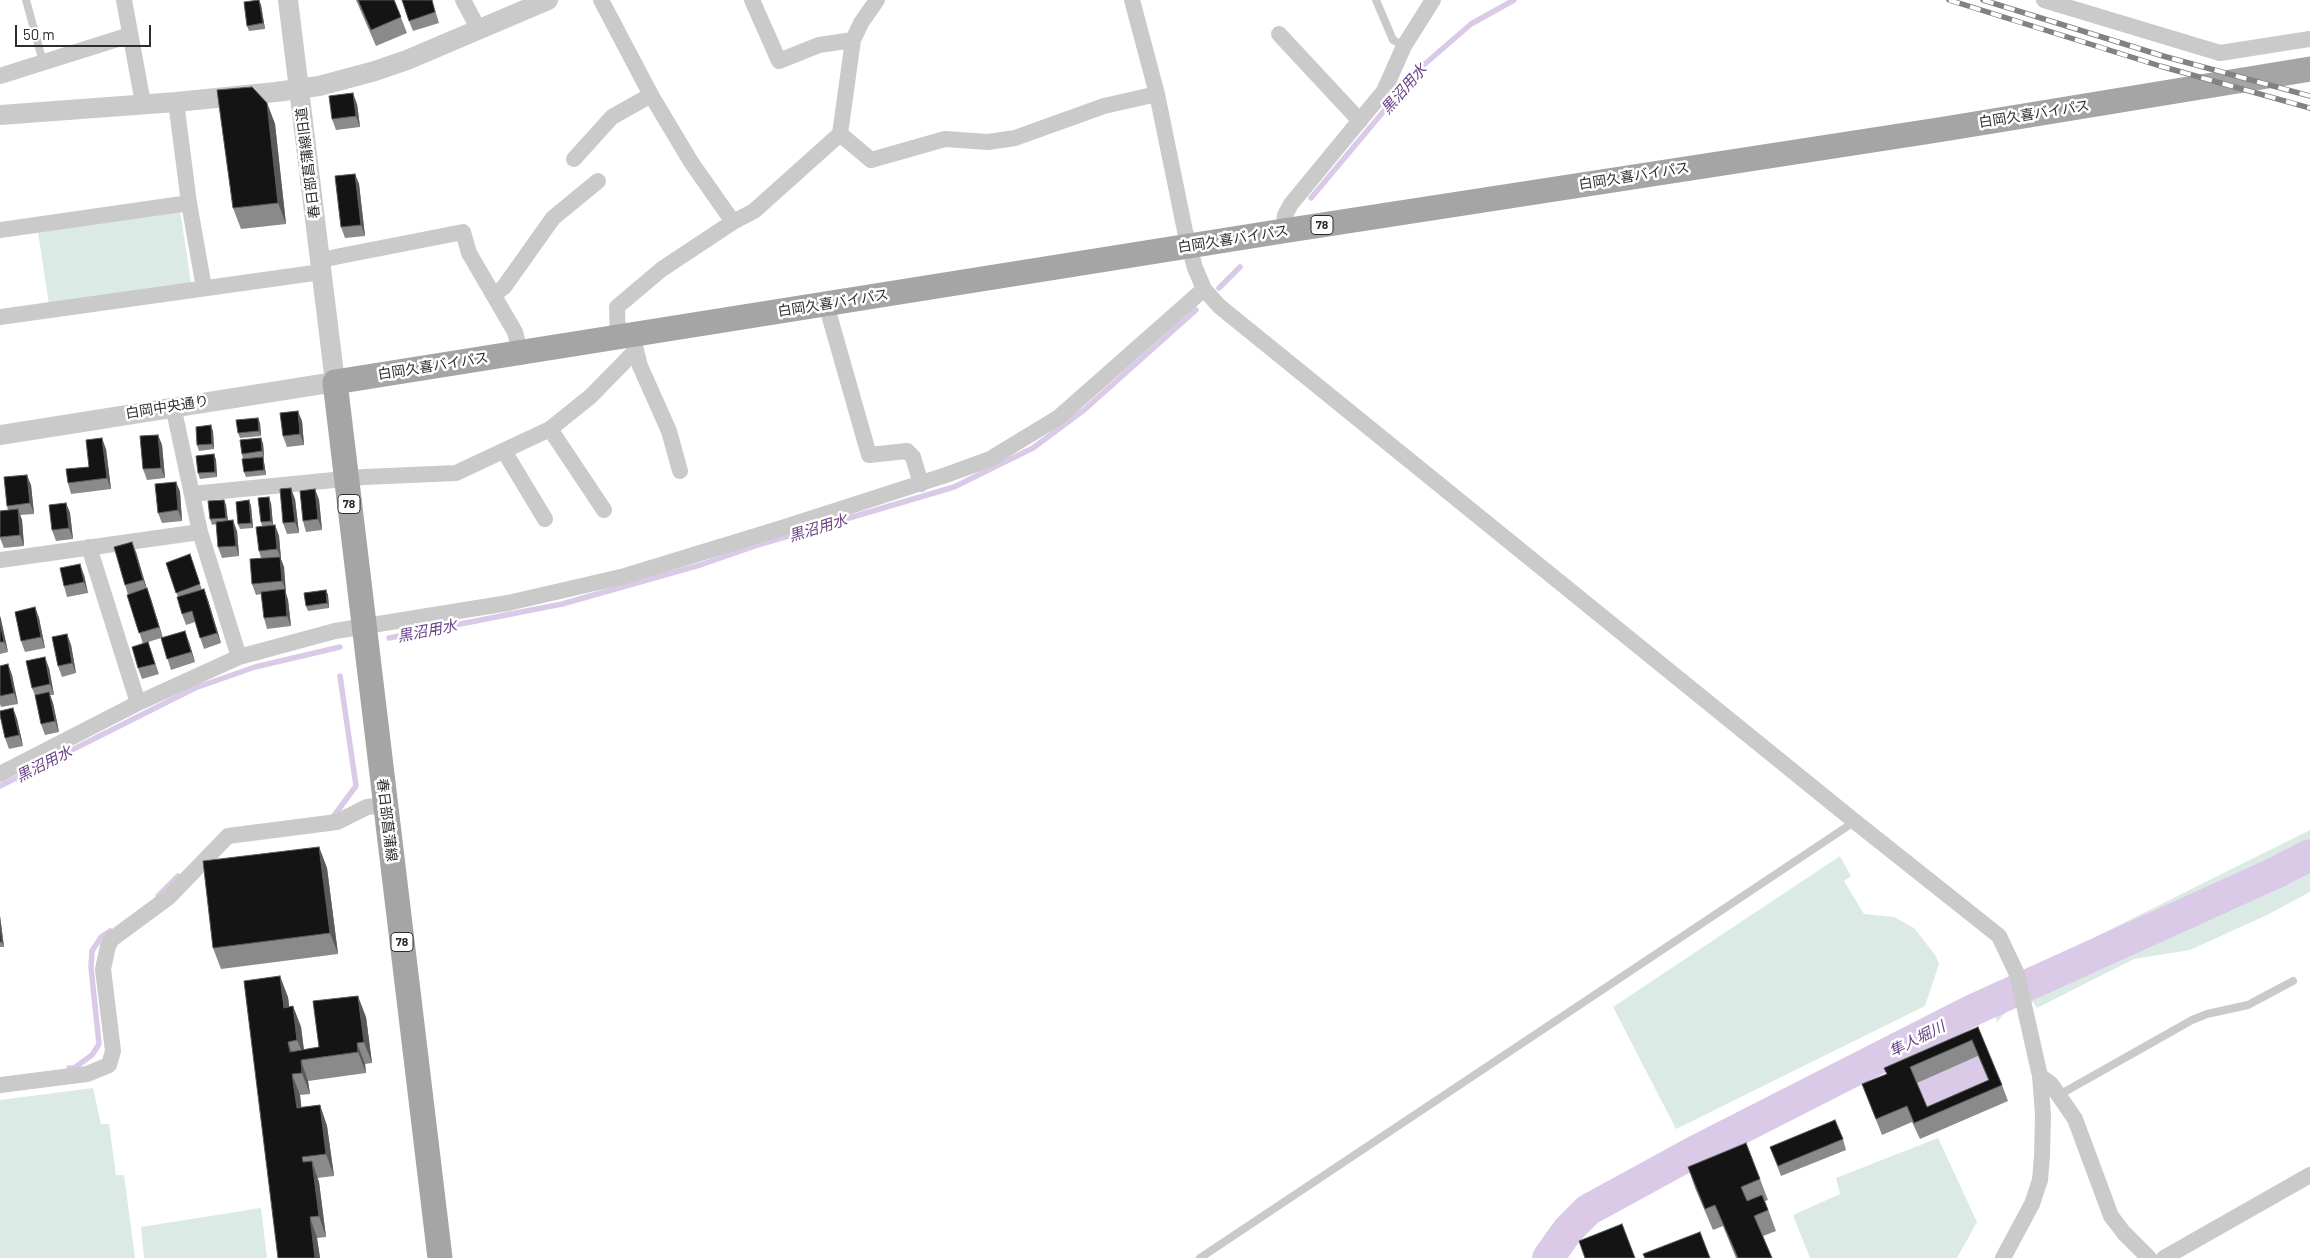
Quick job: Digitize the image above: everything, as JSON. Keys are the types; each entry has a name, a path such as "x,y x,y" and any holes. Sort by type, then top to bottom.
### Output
{"main road":[{"name":"白岡久喜バイパス","path":"335,382 520,352 629,341 826,304 1938,130 2310,69"},
{"name":"春日部菖蒲線","path":"335,382 440,1258"}],"street":[{"path":"124,0 143,103"},
{"path":"0,115 176,102 299,89 288,0"},
{"path":"463,0 479,30"},
{"name":"春日部菖蒲線旧道","path":"335,382 299,89 375,71 479,30 548,0"},
{"path":"602,0 651,95 691,162 733,222"},
{"path":"752,0 779,61 819,45 854,40"},
{"path":"680,471 669,431 629,341 617,307 662,269 733,222 754,212 840,134 854,40 861,23 877,0"},
{"path":"1132,0 1157,94 1195,268 1204,289 1219,306 1999,936 2015,966 2017,974 2040,1076 2043,1115 2040,1180 2032,1204 2003,1258"},
{"path":"1283,231 1285,215 1291,204 1384,91 1404,46 1432,0"},
{"path":"2044,0 2220,53 2310,39"},
{"path":"1279,34 1360,121"},
{"path":"0,76 130,35"},
{"path":"840,134 871,160 945,139 988,142 1016,138 1104,106 1157,94"},
{"path":"574,159 612,117 651,95"},
{"path":"176,102 189,203 204,288"},
{"path":"494,294 504,287 553,218 598,181"},
{"path":"0,230 189,203"},
{"path":"0,317 204,288 320,266 462,232 469,253 515,332 520,352"},
{"path":"0,774 138,703 239,657 334,631 508,603 625,576 921,484 990,459 1058,417 1204,289"},
{"path":"826,304 869,455 907,451 913,457 921,484"},
{"path":"192,494 346,480 456,473 550,429 591,396 629,341"},
{"name":"白岡中央通り","path":"0,435 335,382"},
{"path":"174,406 200,532 239,657"},
{"path":"550,429 604,510"},
{"path":"504,450 545,519"},
{"path":"0,560 200,532"},
{"path":"89,547 138,703"},
{"path":"0,1085 86,1074 109,1065 113,1051 103,969 108,946 112,939 169,896 228,836 337,822 367,807 385,805"},
{"path":"2040,1076 2051,1084 2075,1119 2111,1216 2124,1233 2149,1258"},
{"path":"2164,1258 2310,1175"}],"lane":[{"path":"26,0 43,62"},
{"path":"1376,0 1393,40 1404,46"},
{"path":"1200,1258 1848,826 1853,820"},
{"path":"2059,1095 2192,1020 2207,1014 2248,1005 2293,981"}],"shaded area":[{"path":"180,210 191,283 49,305 38,232"},
{"path":"2310,830 2310,892 2267,915 2190,950 2134,959 2037,1008 2033,1002 2009,1009 1997,1022 1988,994 2027,976 2031,969"},
{"path":"1840,856 1851,876 1844,881 1864,914 1894,917 1914,928 1936,956 1939,964 1925,1006 1676,1129 1613,1007"},
{"path":"1978,1056 1995,1096 1933,1123 1916,1083"},
{"path":"93,1088 101,1124 109,1124 116,1175 124,1175 135,1258 0,1258 0,1100"},
{"path":"1938,1138 1977,1222 1957,1258 1810,1258 1793,1215 1840,1194 1836,1178"},
{"path":"261,1208 267,1258 144,1258 141,1227"}],"building":[{"path":"259,0 263,23 247,26 244,2"},
{"path":"358,0 394,0 401,17 371,30"},
{"path":"402,0 432,0 435,12 409,21"},
{"path":"252,87 267,103 278,203 233,208 217,90"},
{"path":"353,93 356,116 332,119 329,96"},
{"path":"355,174 361,225 341,227 335,176"},
{"path":"298,411 300,434 283,436 280,413"},
{"path":"258,418 259,431 238,433 236,420"},
{"path":"211,425 212,444 197,445 196,427"},
{"path":"158,435 161,468 143,469 140,436"},
{"path":"102,438 107,478 68,483 66,469 89,467 86,440"},
{"path":"261,438 262,451 242,454 240,440"},
{"path":"214,454 215,472 198,473 196,456"},
{"path":"263,457 264,470 244,472 242,459"},
{"path":"27,475 30,503 7,506 4,477"},
{"path":"176,482 178,510 158,513 155,484"},
{"path":"291,488 295,522 283,523 280,489"},
{"path":"315,489 318,519 303,521 300,491"},
{"path":"269,497 271,521 261,522 258,498"},
{"path":"224,500 226,518 210,519 208,501"},
{"path":"249,500 251,523 238,524 236,502"},
{"path":"66,503 69,528 52,530 49,505"},
{"path":"18,509 20,535 0,537 0,511"},
{"path":"233,520 236,546 218,547 216,522"},
{"path":"275,525 277,549 259,551 256,527"},
{"path":"132,542 143,580 125,585 114,547"},
{"path":"190,554 200,584 176,593 166,563"},
{"path":"280,557 282,581 252,584 250,559"},
{"path":"80,564 84,582 64,586 60,568"},
{"path":"147,588 159,627 139,633 127,595"},
{"path":"204,589 217,633 200,638 192,611 182,614 177,597"},
{"path":"285,589 287,616 264,618 261,592"},
{"path":"326,590 327,603 306,606 304,593"},
{"path":"35,607 41,637 21,641 15,612"},
{"path":"0,622 4,642 0,642"},
{"path":"185,631 191,652 167,659 161,638"},
{"path":"67,634 72,663 58,666 52,637"},
{"path":"148,642 155,664 138,668 132,647"},
{"path":"45,657 50,684 32,688 26,661"},
{"path":"8,664 14,693 0,696 0,666"},
{"path":"49,692 55,721 41,724 35,695"},
{"path":"13,708 19,735 5,738 0,711"},
{"path":"319,847 330,933 213,948 203,861"},
{"path":"280,976 284,1008 293,1006 297,1040 288,1042 290,1052 319,1047 313,1001 358,996 364,1042 357,1043 358,1052 301,1060 302,1073 292,1074 297,1108 320,1105 326,1154 302,1157 303,1162 312,1161 319,1216 310,1217 315,1258 278,1258 244,981"},
{"path":"1978,1027 2002,1085 1914,1123 1907,1106 1876,1119 1862,1084 1887,1074 1884,1068","holes":["1972,1040 1989,1080 1927,1107 1910,1067"]},
{"path":"1835,1120 1843,1139 1778,1166 1770,1147"},
{"path":"1746,1143 1760,1179 1741,1187 1747,1201 1762,1195 1768,1210 1754,1216 1772,1258 1738,1258 1715,1205 1705,1209 1688,1167"},
{"path":"1622,1224 1635,1258 1585,1258 1579,1241"},
{"path":"1700,1232 1710,1258 1645,1258 1643,1254"}],"waterway":[{"name":"黒沼用水","path":"1311,198 1419,69 1471,24 1514,0"},
{"name":"黒沼用水","path":"1219,288 1240,267"},
{"name":"黒沼用水","path":"389,638 562,604 700,565 761,544 954,487 1033,448 1084,410 1196,310"},
{"name":"黒沼用水","path":"0,786 195,688 255,667 340,647"},
{"path":"333,817 356,786 340,676"},
{"name":"隼人堀川","path":"1548,1258 1568,1230 1588,1210 1696,1151 1973,1010 2275,873 2310,855"},
{"path":"158,896 178,876"},
{"path":"69,1068 74,1068 92,1055 99,1044 91,967 92,951 101,937 110,931"}],"railway":[{"path":"1949,0 2160,66 2310,108"},
{"path":"1983,0 2163,56 2310,96"}]}
